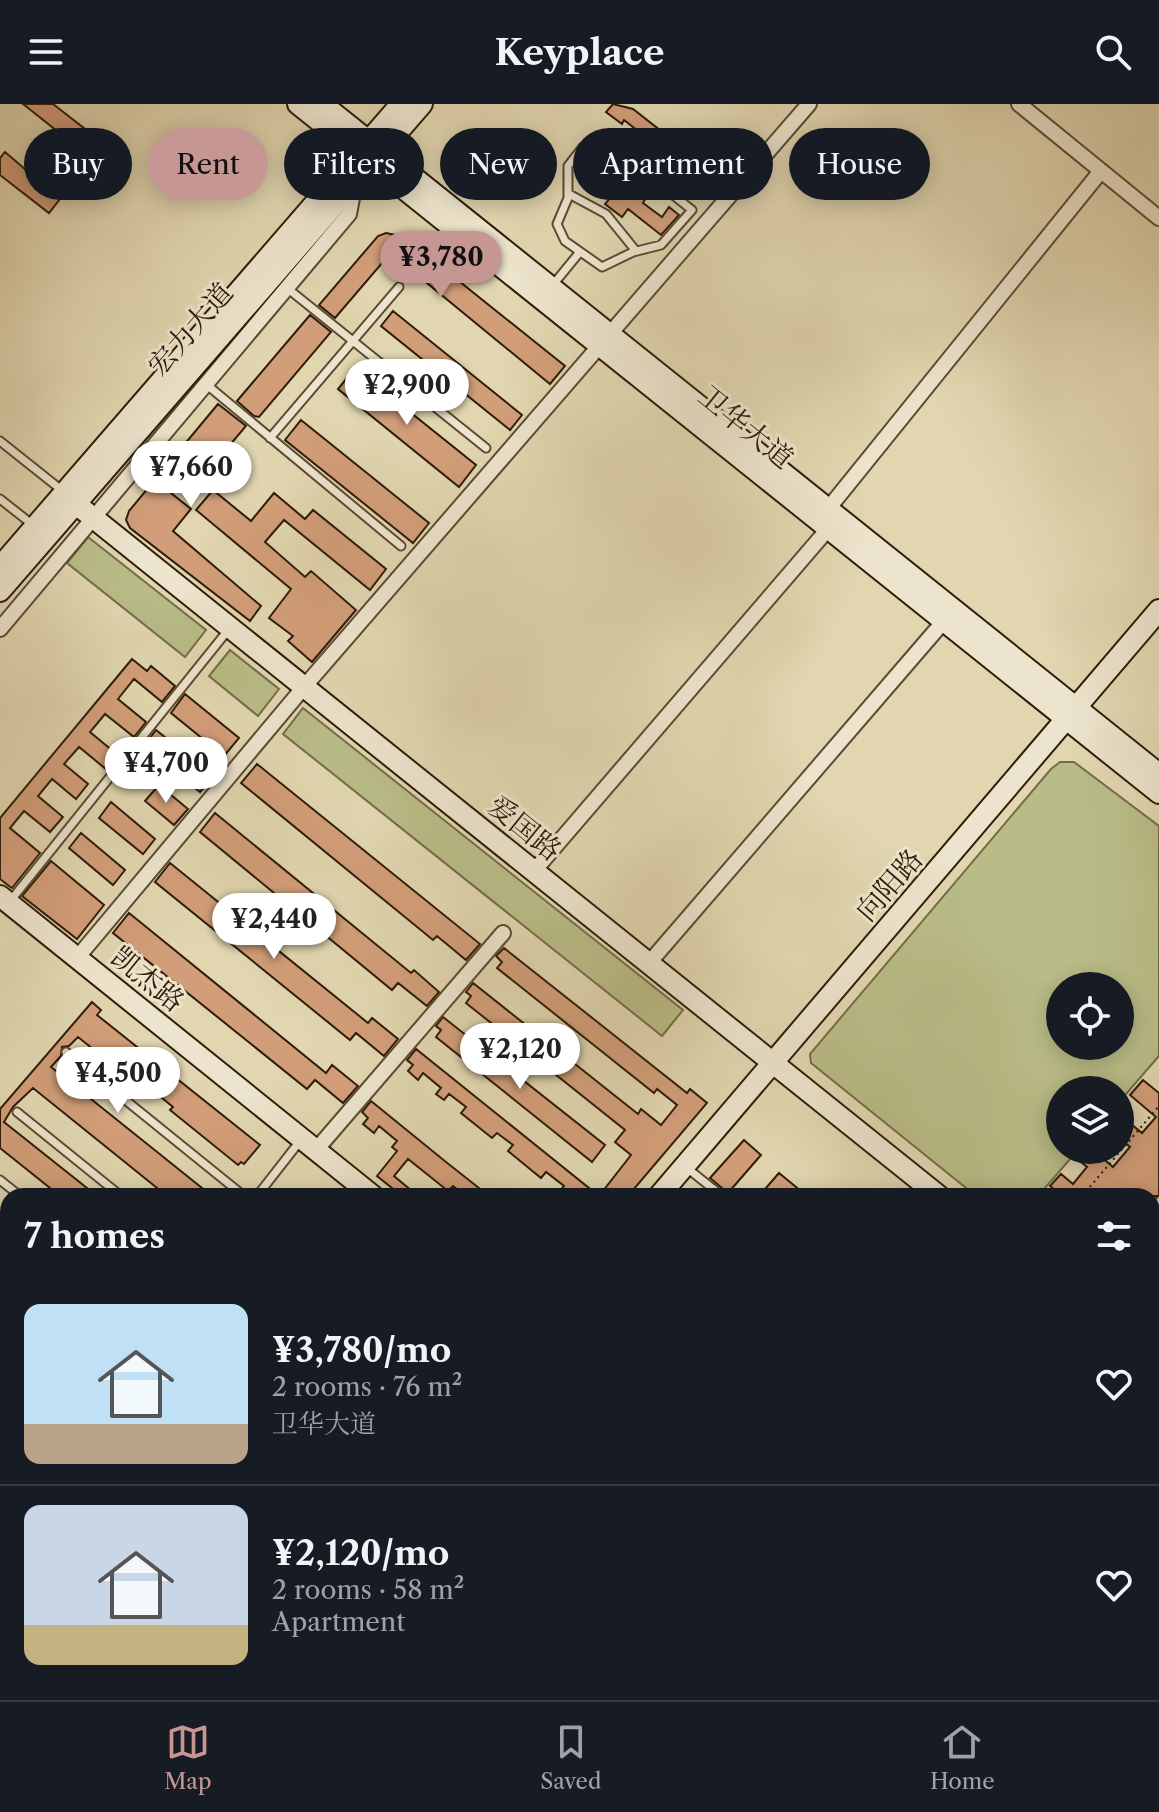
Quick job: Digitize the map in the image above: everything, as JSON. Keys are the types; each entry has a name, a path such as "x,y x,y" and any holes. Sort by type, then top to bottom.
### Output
{"main road":[{"name":"卫华大道","path":"298,104 334,128"},
{"name":"卫华大道","path":"322,104 346,128"},
{"name":"宏力大道","path":"386,128 401,104"},
{"name":"宏力大道","path":"396,128 422,104"},
{"name":"卫华大道","path":"424,192 551,287 604,340"},
{"name":"卫华大道","path":"424,195 1071,713 1159,793"},
{"name":"宏力大道","path":"0,591 70,498 328,200"},
{"name":"宏力大道","path":"0,567 35,527 70,498 280,282 341,200"},
{"name":"爱国路","path":"70,498 925,1188"},
{"name":"卫华大道","path":"828,519 944,621 1159,774"},
{"name":"向阳路","path":"666,1188 1159,610"},
{"name":"凯杰路","path":"4,900 363,1188"}],"street":[{"path":"77,958 304,687 809,104"},
{"path":"1019,104 1159,218"},
{"path":"534,871 828,519 1101,171"},
{"path":"0,629 205,384 280,282"},
{"path":"649,963 944,621"},
{"path":"309,1145 503,933"}],"lane":[{"path":"600,137 692,210 661,245 636,251 602,267 565,241 557,224 569,194 568,166 583,147 600,137"},
{"path":"569,194 606,214 636,251"},
{"path":"551,287 579,253"},
{"path":"280,282 486,448"},
{"path":"270,438 399,287"},
{"path":"205,384 401,546"},
{"path":"0,441 70,498"},
{"path":"0,499 35,527"},
{"path":"4,900 230,627"},
{"path":"66,1052 234,1188"},
{"path":"17,1112 111,1188"},
{"path":"265,1188 309,1145"},
{"path":"685,1167 712,1188"}],"path":[{"path":"1089,1188 1159,1106"}],"green space":[{"path":"88,537 206,630 185,657 67,563"},
{"path":"230,650 279,689 258,716 209,676"},
{"path":"303,708 683,1010 662,1036 283,734"},
{"path":"1060,762 1074,762 1159,826 1159,1056 1134,1085 1134,1076 1046,1076 1046,1164 1066,1164 1045,1188 966,1188 811,1063 810,1054"}],"building":[{"path":"23,104 53,104 84,128 53,128"},
{"path":"613,104 633,109 657,128 634,128 624,120 622,124 606,112"},
{"path":"5,152 24,168 24,194 0,175 0,158"},
{"path":"32,200 59,200 49,213"},
{"path":"608,200 645,200 643,203 662,217 669,207 679,215 661,235 628,209 622,217 605,204"},
{"path":"386,233 404,237 565,366 550,384 394,256 386,266 382,263 335,318 319,305 378,236"},
{"path":"393,311 522,415 510,430 381,326"},
{"path":"310,315 331,332 259,417 254,416 237,401"},
{"path":"355,368 476,465 459,487 338,389"},
{"path":"218,404 246,426 202,478 187,465 166,489 191,509 173,531 261,606 250,621 130,528 126,520 129,511"},
{"path":"301,420 429,523 413,543 285,440"},
{"path":"213,490 251,521 274,493 305,519 313,510 386,569 370,590 284,520 265,542 305,577 311,571 356,610 312,662 288,641 293,636 269,618 291,589 196,510"},
{"path":"132,659 147,671 151,666 175,686 162,702 134,679 118,699 146,722 134,737 105,714 90,732 119,756 107,770 79,747 64,764 88,784 76,799 52,779 38,796 63,817 50,832 24,811 10,828 40,853 12,888 0,879 0,818"},
{"path":"185,694 239,738 224,756 171,713"},
{"path":"156,730 214,776 200,792 144,746"},
{"path":"257,764 480,944 466,960 437,936 433,940 241,783"},
{"path":"159,785 188,809 174,825 145,801"},
{"path":"111,802 155,839 143,854 99,818"},
{"path":"215,813 411,973 414,970 439,992 427,1006 398,983 392,990 200,832"},
{"path":"81,833 125,870 113,885 69,848"},
{"path":"51,861 104,905 77,939 22,896"},
{"path":"170,863 368,1023 372,1018 398,1039 384,1056 356,1033 350,1040 155,882"},
{"path":"129,913 326,1073 332,1065 358,1086 343,1103 315,1080 307,1089 113,933"},
{"path":"504,948 687,1093 690,1089 707,1103 635,1188 605,1188 631,1155 615,1142 625,1130 466,1003 471,996 466,992 473,983 638,1114 641,1109 661,1125 677,1105 657,1089 654,1093 497,968 502,962 496,956"},
{"path":"92,1002 101,1010 97,1015 260,1145 244,1164 241,1162 238,1165 170,1110 173,1107 156,1093 153,1097 78,1037 69,1046 62,1047 61,1056 51,1067 202,1188 157,1188 33,1088 13,1107 4,1122 87,1188 50,1188 0,1148 0,1109"},
{"path":"443,1017 605,1145 592,1162 436,1037 441,1030 436,1026"},
{"path":"416,1049 589,1188 562,1188 564,1186 546,1172 541,1178 508,1151 513,1145 497,1133 492,1138 461,1113 466,1107 449,1094 444,1100 436,1094 441,1088 423,1073 418,1080 408,1071 413,1065 407,1060"},
{"path":"1143,1080 1159,1093 1159,1188 1050,1186 1061,1174 1073,1184 1087,1167 1083,1164 1109,1164 1113,1167 1116,1164 1134,1164 1134,1126 1142,1133 1156,1117 1134,1098 1134,1090"},
{"path":"371,1101 479,1188 444,1188 408,1159 394,1176 408,1188 392,1188 377,1176 397,1151 392,1147 397,1141 379,1126 374,1133 363,1124 368,1118 362,1112"},
{"path":"744,1140 761,1155 732,1188 722,1188 710,1178"},
{"path":"779,1173 797,1188 766,1188"}]}
